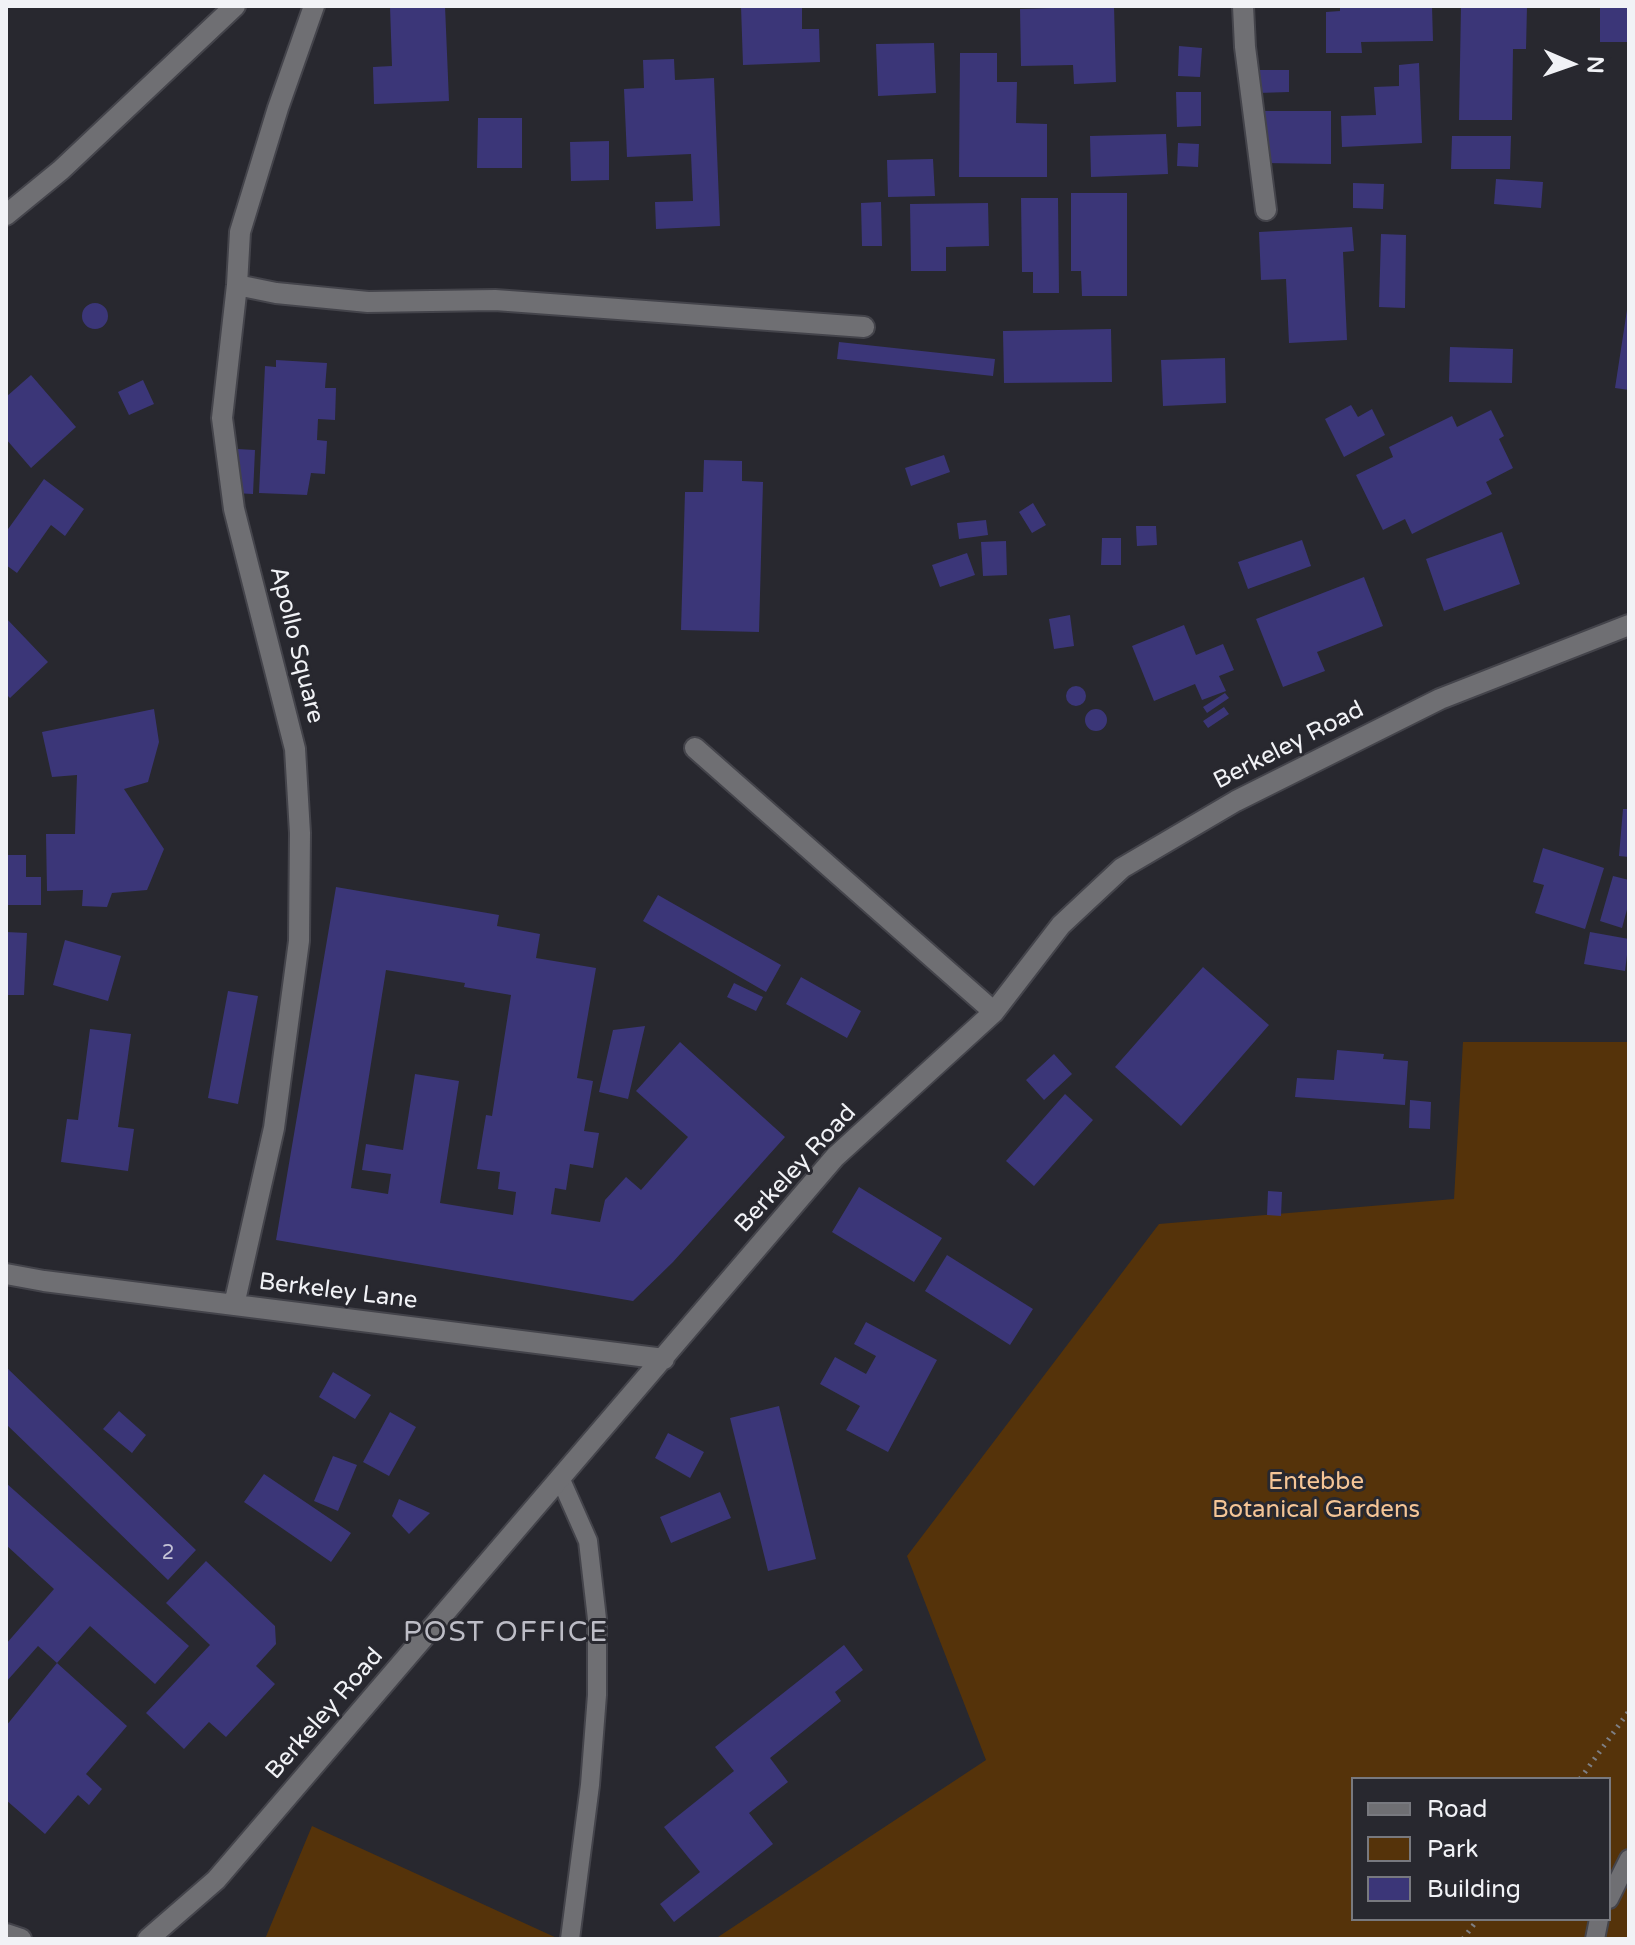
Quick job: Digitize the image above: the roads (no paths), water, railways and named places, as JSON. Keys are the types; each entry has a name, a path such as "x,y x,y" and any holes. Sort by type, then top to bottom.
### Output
{"street":[{"path":"6,215 61,170 235,6"},
{"name":"Apollo Square","path":"234,1305 274,1128 299,941 300,833 295,749 234,509 222,418 240,232 278,108 314,6"},
{"path":"1243,6 1245,47 1266,210"},
{"path":"237,285 276,293 368,302 495,300 864,327"},
{"name":"Berkeley Road","path":"148,1939 216,1880 835,1157 994,1012 1061,925 1122,868 1236,801 1440,699 1629,625"},
{"path":"695,748 994,1012"},
{"name":"Berkeley Lane","path":"6,1274 664,1359"},
{"path":"6,1934 21,1939"}],"lane":[{"path":"561,1480 588,1541 597,1619 597,1695 590,1785 570,1939"},
{"path":"1611,1895 1629,1859"}],"district":[{"name":"POST OFFICE","path":"506,1634"}],"park label":[{"name":"Entebbe Botanical Gardens","path":"1316,1497"}]}
